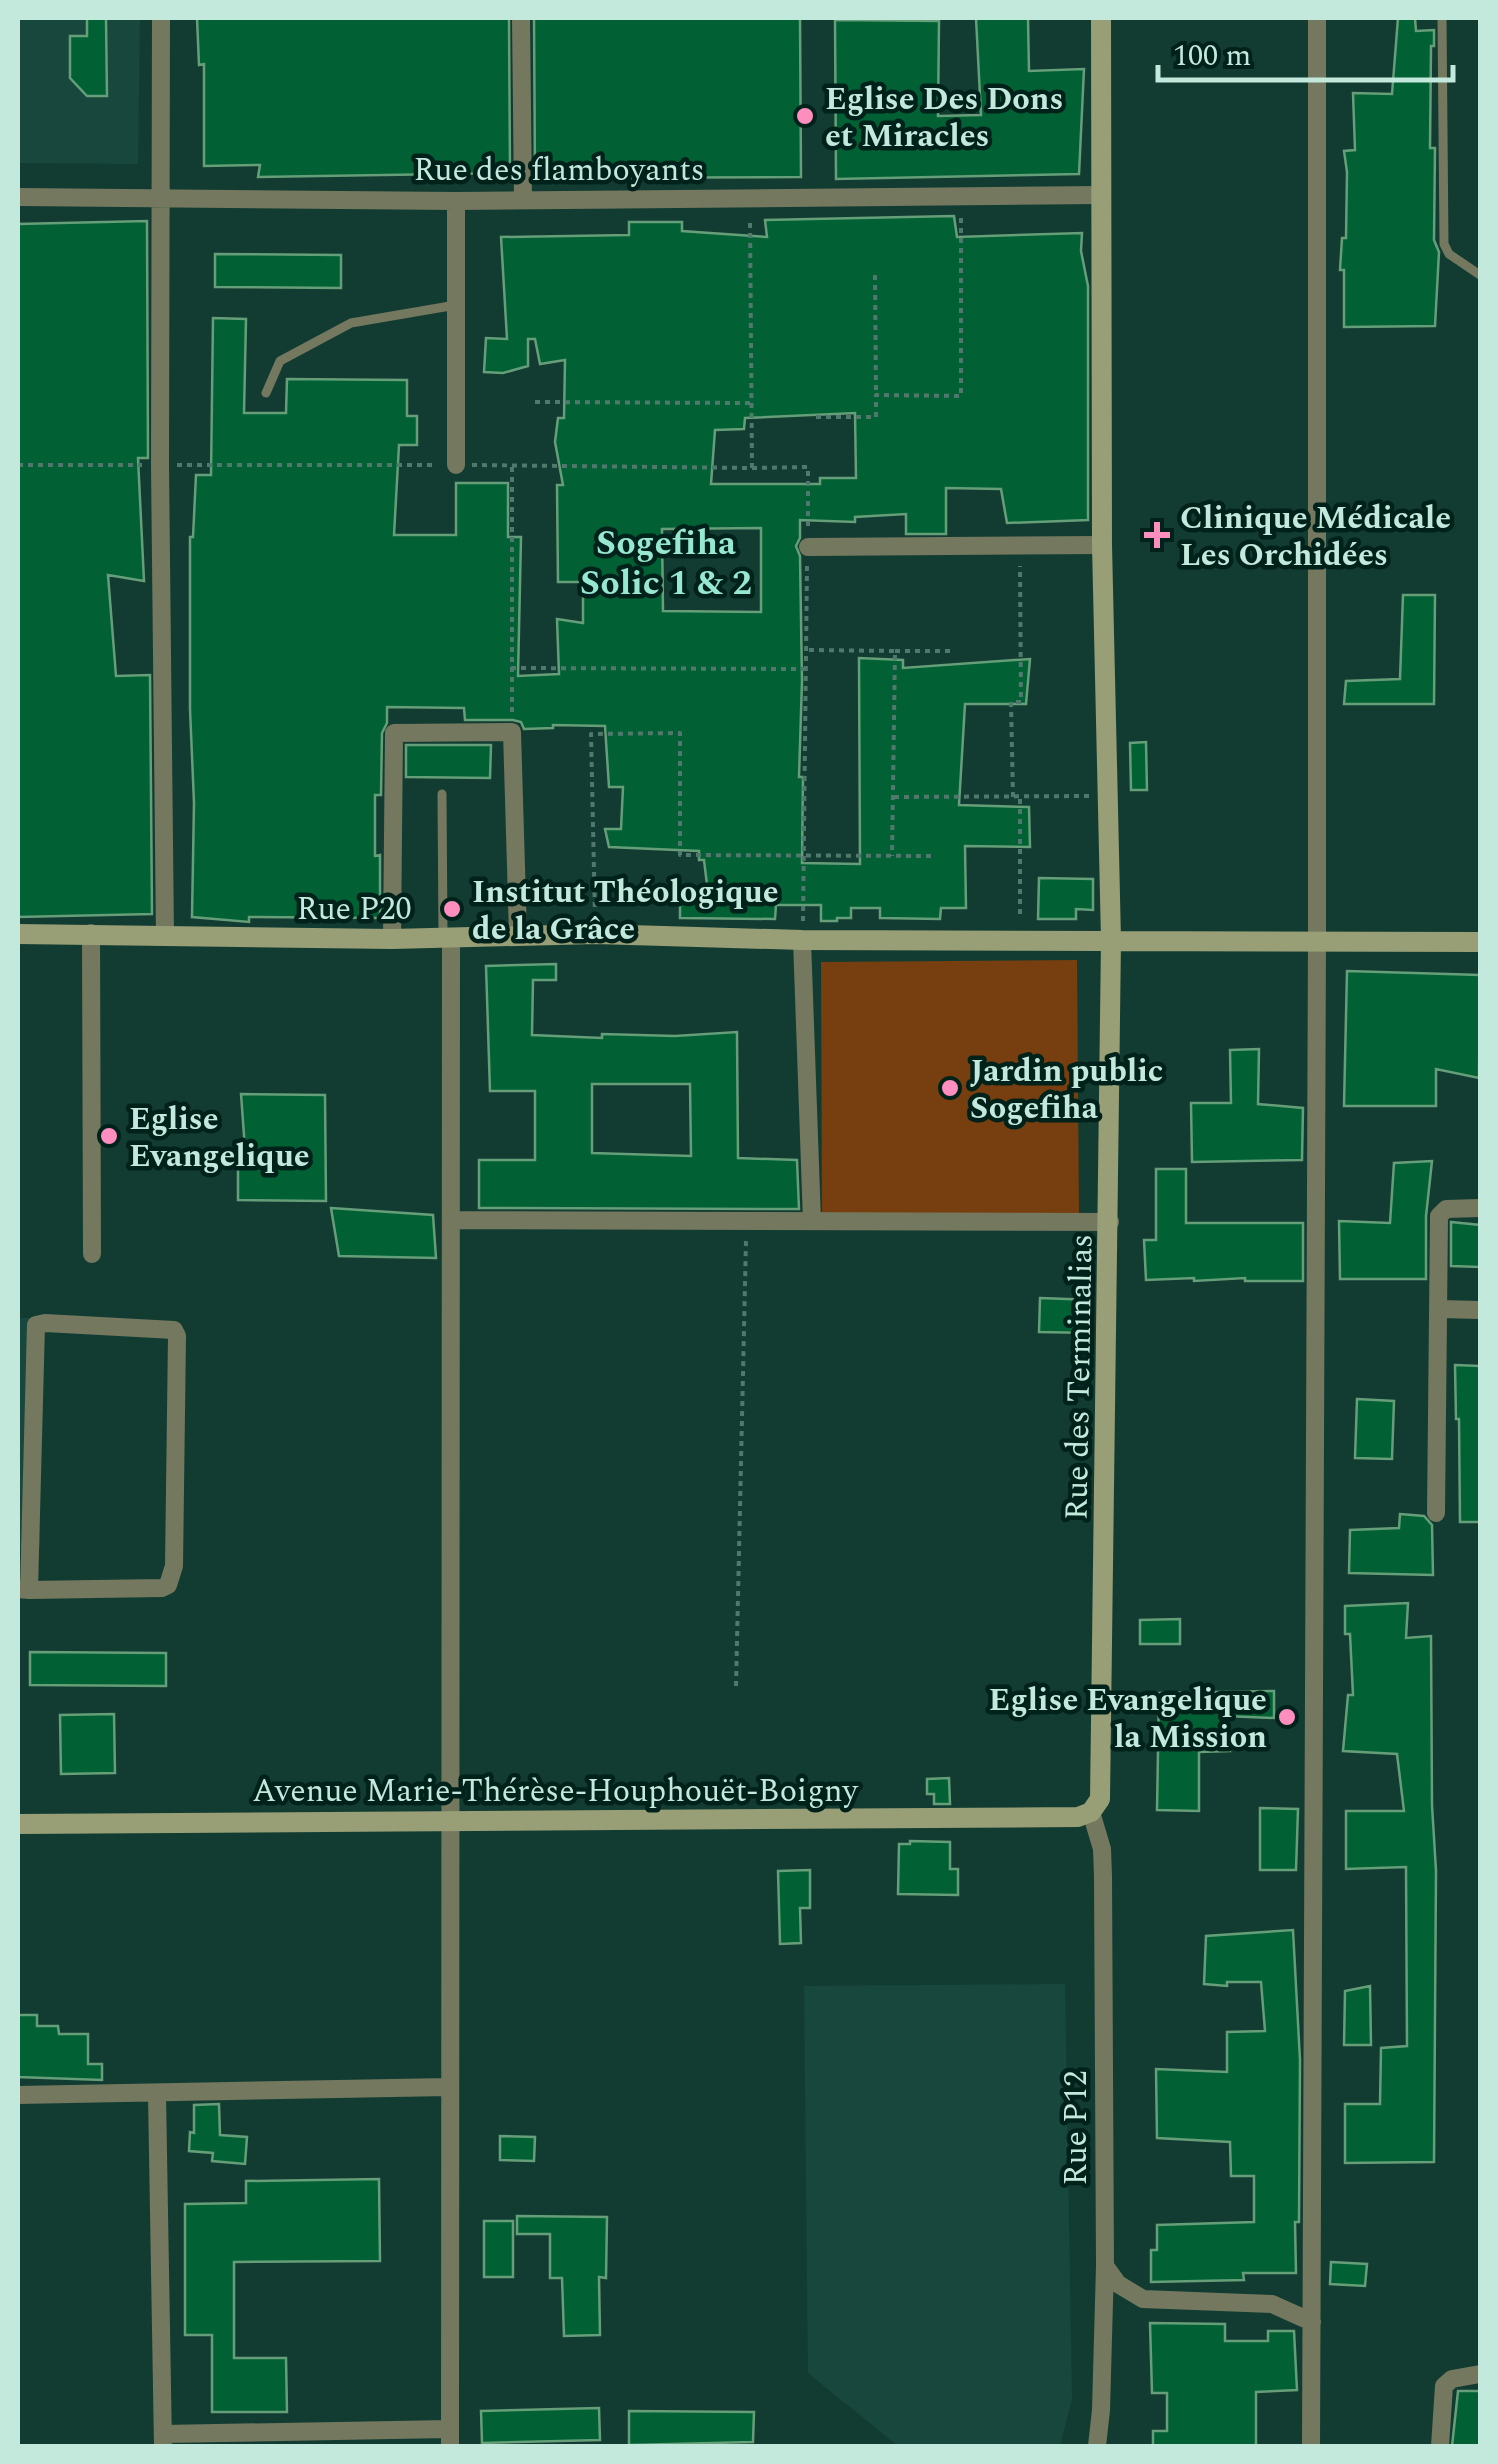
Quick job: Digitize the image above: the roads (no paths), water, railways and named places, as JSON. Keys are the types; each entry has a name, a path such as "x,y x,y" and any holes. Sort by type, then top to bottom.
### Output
{"street":[{"path":"161,18 165,937"},
{"path":"521,18 523,200"},
{"name":"Rue des Terminalias","path":"1091,1812 1100,1798 1102,1785 1110,1222 1111,940 1102,546 1101,18"},
{"path":"1311,2446 1316,18"},
{"name":"Rue des flamboyants","path":"18,197 523,200 1100,195"},
{"path":"456,200 456,466"},
{"path":"808,547 1102,546"},
{"path":"392,938 394,733 512,732 518,934"},
{"path":"91,933 92,1254"},
{"name":"Rue P20","path":"18,934 392,938 596,934 802,940 1480,942"},
{"path":"157,2094 163,2440 450,2438 452,1220 447,937"},
{"path":"802,940 812,1221"},
{"path":"1436,1513 1439,1216 1446,1209 1480,1208"},
{"path":"452,1220 1110,1222"},
{"path":"1440,1309 1480,1310"},
{"path":"45,1323 174,1330 174,1566 168,1585 23,1590 36,1326 45,1323"},
{"name":"Avenue Marie-Thérèse-Houphouët-Boigny","path":"18,1824 1078,1817 1091,1812"},
{"name":"Rue P12","path":"1091,1812 1099,1830 1103,1862 1105,2266 1102,2410 1097,2446"},
{"path":"18,2095 448,2088"},
{"path":"1105,2266 1118,2284 1143,2299 1272,2304 1312,2322"},
{"path":"1440,2446 1444,2386 1452,2379 1480,2374"}],"lane":[{"path":"1442,18 1444,244 1449,254 1480,275"},
{"path":"266,394 280,361 351,323 456,305"},
{"path":"442,794 447,937"}],"place":[{"name":"Eglise Des Dons et Miracles","path":"805,116"},
{"name":"Clinique Médicale Les Orchidées","path":"1157,535"},
{"name":"Institut Théologique de la Grâce","path":"452,909"},
{"name":"Jardin public Sogefiha","path":"950,1088"},
{"name":"Eglise Evangelique","path":"109,1136"},
{"name":"Eglise Evangelique la Mission","path":"1287,1717"}],"district":[{"name":"Sogefiha Solic 1 & 2","path":"666,562"}]}
